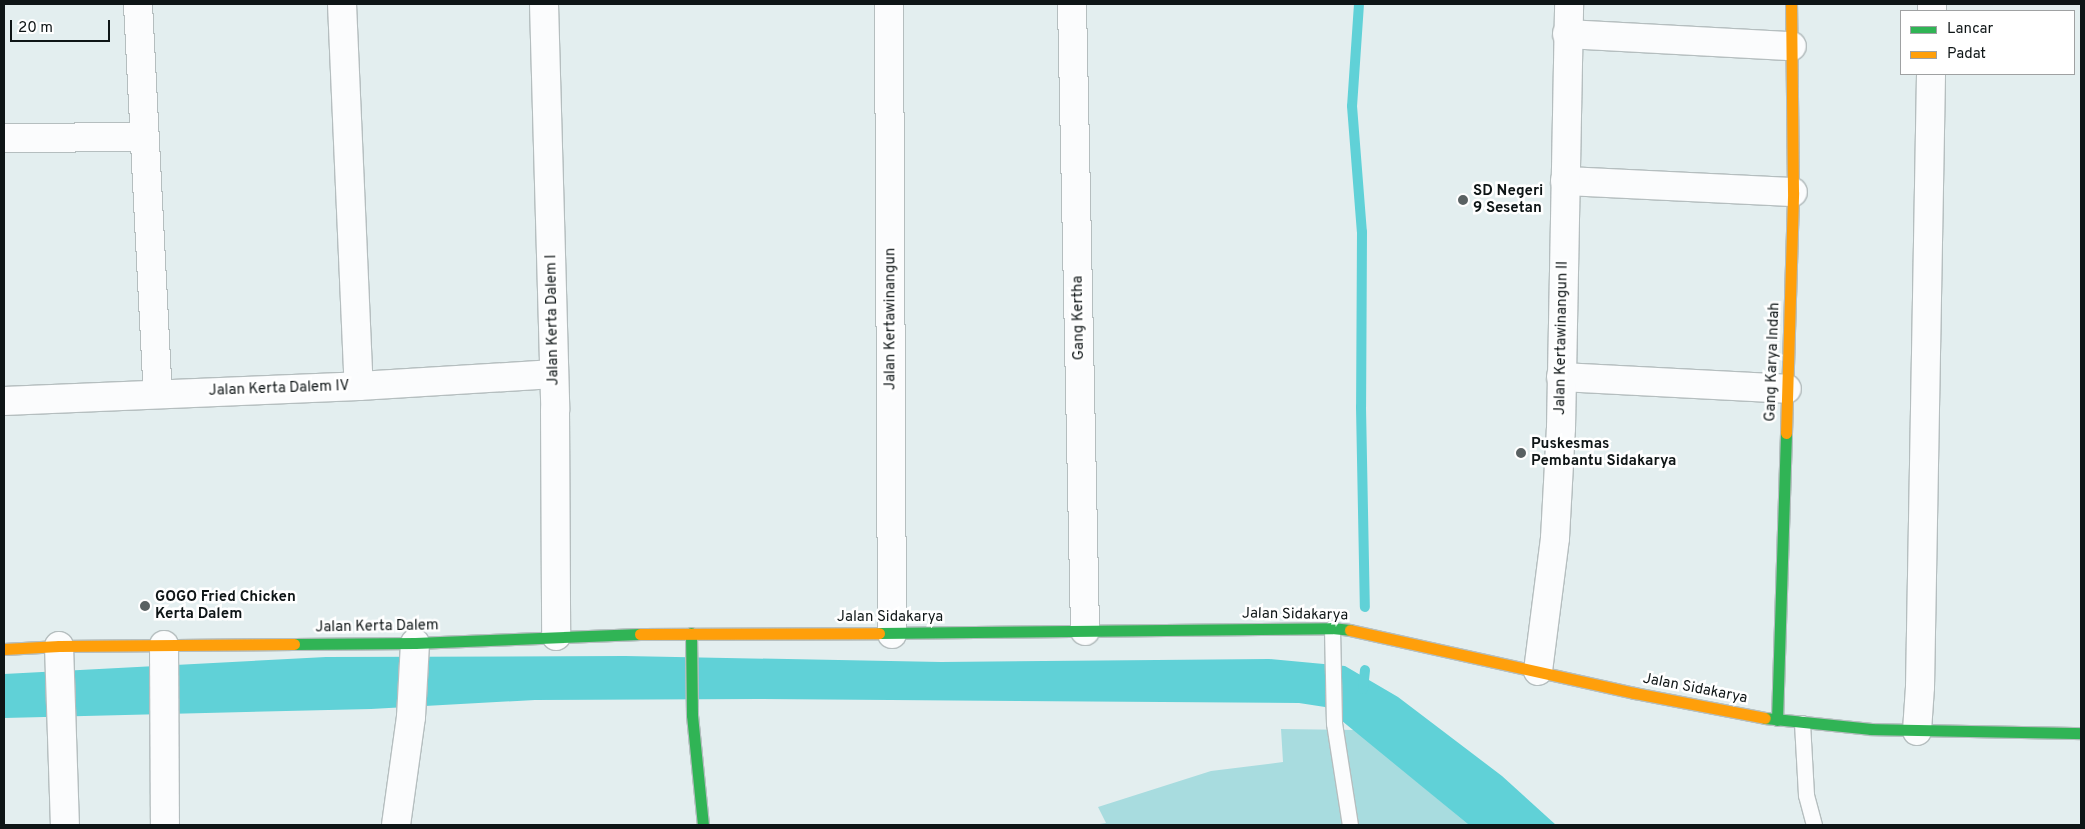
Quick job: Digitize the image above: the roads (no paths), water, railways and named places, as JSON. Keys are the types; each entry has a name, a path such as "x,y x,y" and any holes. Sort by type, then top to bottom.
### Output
{"street":[{"path":"138,4 158,393"},
{"path":"342,4 359,386"},
{"name":"Jalan Kerta Dalem I","path":"544,4 554,374 556,636"},
{"name":"Jalan Kertawinangun","path":"889,4 892,634"},
{"name":"Gang Kertha","path":"1072,4 1085,631"},
{"name":"Jalan Kertawinangun II","path":"1538,671 1556,538 1561,428 1569,4"},
{"name":"Gang Karya Indah","path":"1777,720 1793,192 1791,4"},
{"path":"1567,34 1792,46"},
{"path":"1917,731 1920,686 1930,75"},
{"path":"4,138 144,137"},
{"path":"1565,181 1793,192"},
{"name":"Jalan Kerta Dalem IV","path":"4,401 359,386 554,374"},
{"path":"1561,377 1787,389"},
{"name":"Jalan Sidakarya","path":"692,633 892,634 1332,628 1355,630 1634,693 1777,720 1871,730 2081,733"},
{"path":"692,633 692,715 703,825"},
{"name":"Jalan Kerta Dalem","path":"4,649 59,656 163,651 414,648 556,636 692,633"},
{"path":"396,825 411,717 414,648"},
{"path":"163,651 165,825"},
{"path":"59,656 65,825"}],"lane":[{"path":"1332,628 1334,723 1350,825"},
{"path":"1802,723 1806,795 1814,825"}],"water":[{"path":"625,656 941,662 1269,659 1345,666 1398,697 1502,776 1556,825 1469,825 1325,707 1299,703 758,699 535,700 371,709 4,718 4,674 326,657"}],"waterway":[{"path":"1359,4 1352,106 1362,232 1361,407 1365,607"},
{"path":"1363,689 1365,670"}],"place":[{"name":"SD Negeri 9 Sesetan","path":"1463,200"},
{"name":"Puskesmas Pembantu Sidakarya","path":"1521,453"},
{"name":"GOGO Fried Chicken Kerta Dalem","path":"145,606"}]}
